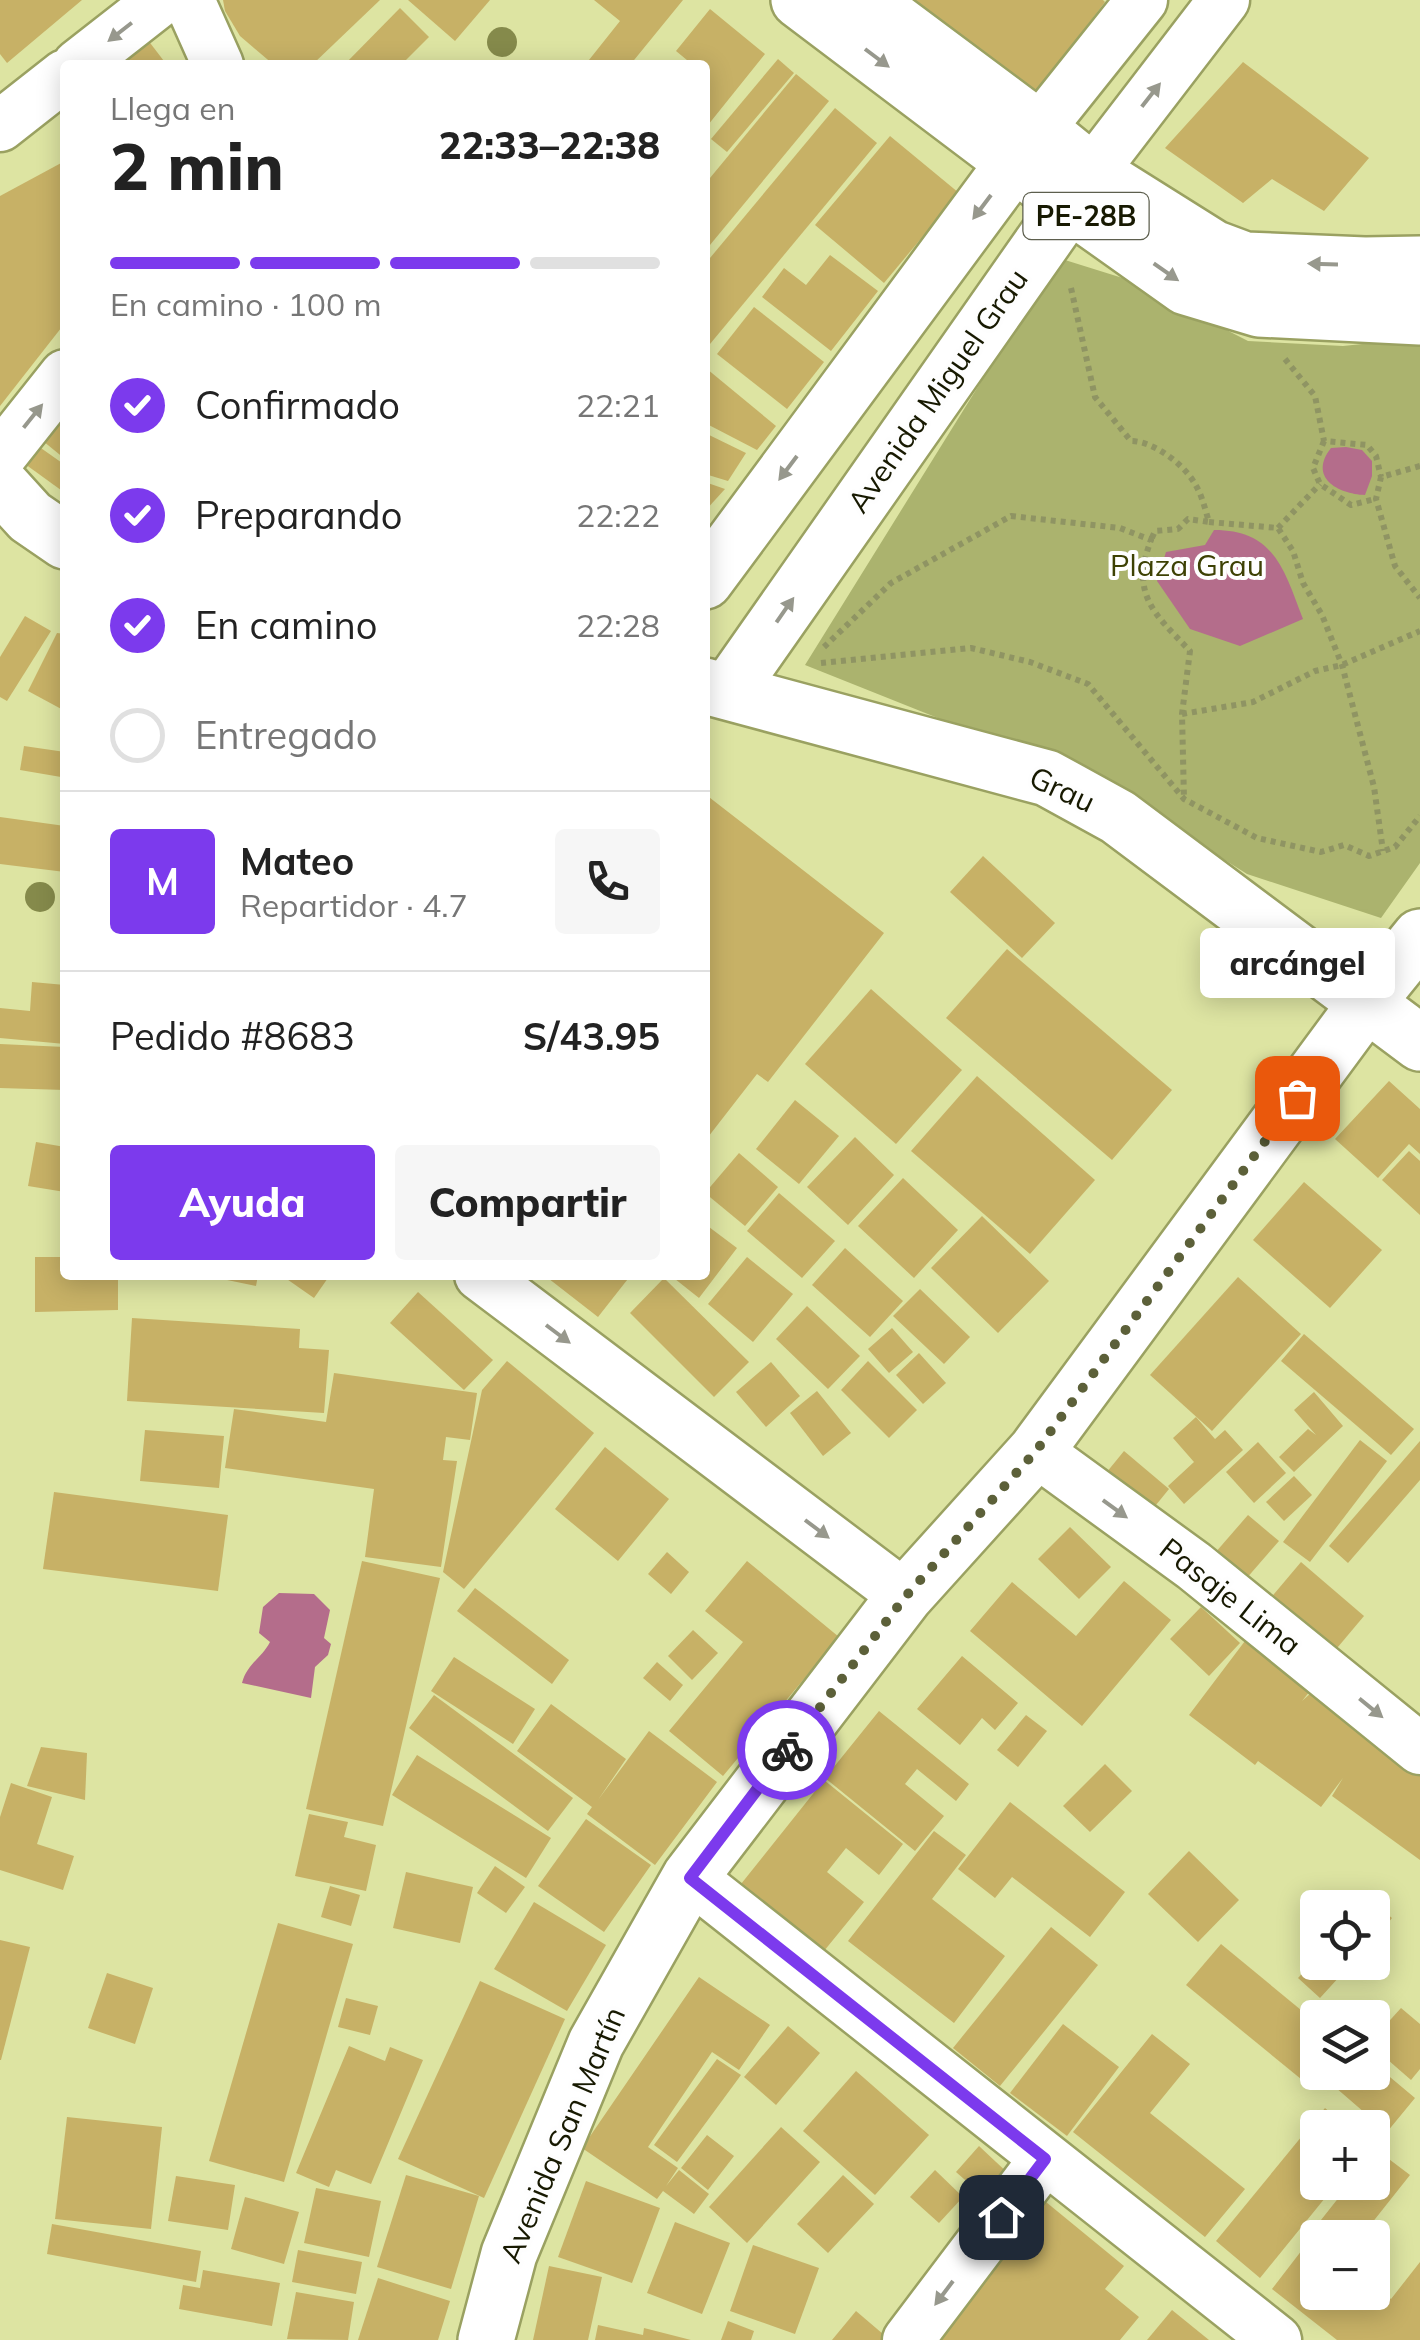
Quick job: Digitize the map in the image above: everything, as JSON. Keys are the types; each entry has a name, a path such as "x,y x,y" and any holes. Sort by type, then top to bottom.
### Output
{"main road":[{"name":"PE-28B","path":"799,0 1027,146"},
{"name":"PE-28B","path":"866,0 1186,287 1259,309 1420,317"},
{"path":"710,574 1027,146"},
{"name":"PE-28B","path":"1080,188 1245,260 1364,266 1420,264"},
{"name":"Avenida Miguel Grau","path":"717,688 1080,188"},
{"path":"0,484 30,517 60,537"},
{"name":"Grau","path":"717,688 1047,778 1118,818 1420,1043"},
{"name":"Avenida San Martín","path":"486,2340 509,2254 596,2044 690,1878 906,1596 1036,1451 1420,936"}],"street":[{"path":"84,60 161,0"},
{"path":"189,0 216,60"},
{"path":"1027,146 1142,0"},
{"name":"Avenida Miguel Grau","path":"1080,188 1224,0"},
{"path":"0,126 60,79"},
{"path":"0,457 60,381"},
{"path":"487,1280 906,1596"},
{"name":"Pasaje Lima","path":"1036,1451 1194,1566 1420,1749"},
{"path":"690,1878 1276,2340"},
{"path":"908,2340 1045,2159"}],"path":[{"path":"1069,279 1095,397 1131,441 1145,441 1190,474 1208,522"},
{"path":"1282,356 1315,396 1324,442 1313,468 1320,484 1351,505 1376,499"},
{"path":"1324,442 1367,445 1376,456 1382,477 1376,499 1395,566 1420,598"},
{"path":"1382,477 1420,466"},
{"path":"1278,528 1320,484"},
{"path":"825,632 817,650 890,583 1011,516 1120,528 1151,540"},
{"path":"1184,799 1182,714 1190,651 1154,614 1141,583 1151,540 1155,531 1178,530 1188,519 1278,528"},
{"path":"1278,528 1293,550 1303,582 1322,615 1342,665 1374,787 1383,851"},
{"path":"1182,714 1253,702 1315,671 1342,665 1420,630"},
{"path":"804,665 971,648 1030,662 1088,684 1184,799 1257,838 1321,852 1344,845 1370,856 1395,847 1420,816"}],"green space":[{"name":"Plaza Grau","path":"1065,260 1129,280 1248,341 1343,346 1420,338 1420,863 1381,918 1247,874 1108,786 805,665 984,377"}],"shaded area":[{"path":"1331,448 1362,450 1372,461 1372,476 1365,495 1336,487 1324,475 1325,458"},
{"path":"1214,530 1235,532 1264,545 1283,569 1303,619 1240,646 1190,629 1157,581 1166,552 1205,545"},
{"path":"279,1593 314,1594 330,1610 324,1638 331,1644 328,1655 315,1667 311,1698 242,1683 270,1642 259,1633 263,1607"}],"building":[{"path":"0,0 82,0 7,63 0,54"},
{"path":"223,0 380,0 317,60 268,60 240,36"},
{"path":"408,0 490,0 455,41"},
{"path":"594,0 683,0 634,60 589,60 620,21"},
{"path":"901,0 1103,0 1105,2 1024,109"},
{"path":"400,8 429,37 406,60 349,60"},
{"path":"710,9 765,54 710,123 710,60 687,60 676,51"},
{"path":"144,35 163,60 126,60 122,56"},
{"path":"778,59 794,73 727,152 711,139"},
{"path":"1243,62 1369,158 1324,211 1272,179 1243,203 1165,148"},
{"path":"796,74 829,101 710,245 710,178"},
{"path":"835,108 877,143 710,344 710,258"},
{"path":"890,136 959,193 884,283 815,225"},
{"path":"60,164 60,329 0,406 0,196"},
{"path":"830,255 878,291 831,351 762,297 784,268 806,285"},
{"path":"754,307 824,362 787,409 717,354"},
{"path":"710,371 776,426 757,450 710,426"},
{"path":"60,419 60,455 43,441"},
{"path":"710,435 746,453 728,481 710,476"},
{"path":"38,446 60,461 60,489 25,464"},
{"path":"710,484 725,489 710,506"},
{"path":"25,616 51,631 7,701 0,697 0,657"},
{"path":"57,633 60,633 60,708 28,691"},
{"path":"24,746 60,751 60,777 20,770"},
{"path":"710,798 884,933 768,1082 757,1074 710,1135"},
{"path":"0,817 60,825 60,871 0,864"},
{"path":"983,856 1055,923 1022,958 950,892"},
{"path":"1007,949 1172,1090 1112,1160 946,1018"},
{"path":"32,982 60,985 60,1044 0,1038 0,1008 30,1011"},
{"path":"871,989 962,1070 896,1144 805,1064"},
{"path":"0,1044 60,1047 60,1090 0,1088"},
{"path":"977,1076 1095,1180 1030,1254 911,1151"},
{"path":"1389,1081 1420,1109 1420,1154 1409,1144 1378,1178 1335,1139"},
{"path":"795,1100 839,1136 799,1184 756,1149"},
{"path":"855,1137 894,1175 848,1225 807,1187"},
{"path":"36,1142 60,1146 60,1191 28,1186"},
{"path":"1409,1151 1420,1161 1420,1215 1382,1180"},
{"path":"739,1153 778,1187 745,1226 710,1197 710,1187"},
{"path":"903,1178 958,1230 914,1278 858,1226"},
{"path":"1304,1182 1382,1250 1330,1308 1253,1240"},
{"path":"779,1193 835,1241 802,1278 747,1231"},
{"path":"982,1216 1049,1281 998,1333 931,1268"},
{"path":"710,1228 737,1248 699,1298 676,1280 710,1280"},
{"path":"845,1248 903,1301 870,1337 812,1285"},
{"path":"35,1257 60,1257 60,1280 118,1280 118,1310 35,1312"},
{"path":"747,1257 793,1294 753,1342 708,1304"},
{"path":"1238,1277 1301,1334 1212,1431 1150,1375"},
{"path":"227,1280 257,1280 256,1286"},
{"path":"288,1280 327,1280 314,1298"},
{"path":"550,1280 627,1280 598,1317"},
{"path":"666,1280 749,1362 714,1397 630,1313"},
{"path":"920,1289 970,1337 944,1364 893,1316"},
{"path":"418,1292 493,1360 464,1390 390,1323"},
{"path":"807,1306 860,1356 828,1389 776,1339"},
{"path":"132,1318 300,1329 299,1348 329,1350 324,1413 127,1401"},
{"path":"892,1328 913,1352 889,1373 868,1349"},
{"path":"1304,1334 1414,1429 1391,1455 1281,1361"},
{"path":"919,1353 946,1383 923,1404 896,1375"},
{"path":"507,1361 594,1433 464,1589 443,1572 482,1390"},
{"path":"868,1361 917,1410 889,1438 841,1390"},
{"path":"771,1362 800,1396 766,1427 736,1392"},
{"path":"334,1373 477,1393 470,1440 446,1437 443,1460 457,1461 441,1567 365,1557 374,1489 225,1468 234,1409 326,1422"},
{"path":"817,1391 851,1433 823,1456 790,1413"},
{"path":"1314,1392 1343,1426 1294,1472 1279,1457 1308,1429 1316,1435 1294,1410"},
{"path":"1196,1417 1215,1439 1225,1430 1243,1450 1184,1504 1168,1486 1194,1462 1173,1438"},
{"path":"145,1430 224,1436 219,1488 140,1481"},
{"path":"1360,1440 1387,1461 1310,1562 1283,1542"},
{"path":"1420,1441 1420,1480 1348,1563 1329,1546"},
{"path":"1258,1442 1286,1473 1254,1503 1226,1472"},
{"path":"605,1447 669,1499 618,1561 555,1509"},
{"path":"1124,1451 1169,1489 1147,1516 1102,1478"},
{"path":"1294,1476 1312,1495 1284,1521 1266,1502"},
{"path":"54,1492 228,1515 218,1591 43,1569"},
{"path":"1248,1515 1279,1541 1239,1587 1208,1561"},
{"path":"1070,1527 1111,1567 1079,1599 1038,1559"},
{"path":"667,1552 689,1572 671,1594 648,1574"},
{"path":"362,1561 440,1578 383,1826 306,1809"},
{"path":"747,1561 839,1637 723,1776 669,1731 743,1642 705,1611"},
{"path":"1301,1562 1364,1616 1327,1660 1264,1606"},
{"path":"1124,1581 1171,1620 1082,1726 970,1631 1012,1582 1076,1636"},
{"path":"475,1588 569,1660 552,1684 457,1611"},
{"path":"1201,1607 1240,1643 1209,1676 1170,1639"},
{"path":"693,1630 718,1653 692,1680 668,1656"},
{"path":"1248,1637 1314,1686 1302,1701 1311,1693 1420,1773 1420,1860 1332,1796 1343,1778 1321,1807 1258,1761 1255,1765 1189,1715"},
{"path":"962,1656 1018,1703 995,1730 982,1718 960,1745 917,1709"},
{"path":"454,1657 535,1709 513,1744 431,1691"},
{"path":"657,1662 683,1685 670,1701 643,1678"},
{"path":"434,1695 573,1798 548,1831 409,1728"},
{"path":"551,1704 626,1759 598,1800 649,1731 717,1782 655,1865 587,1814 592,1807 517,1751"},
{"path":"879,1711 969,1784 956,1801 917,1769 905,1784 944,1816 915,1851 825,1778"},
{"path":"1026,1715 1047,1731 1018,1767 997,1750"},
{"path":"41,1747 87,1753 85,1800 27,1786"},
{"path":"417,1755 551,1838 526,1878 392,1795"},
{"path":"1105,1764 1132,1791 1090,1832 1063,1806"},
{"path":"824,1780 903,1844 879,1875 846,1848 827,1872 864,1902 824,1951 741,1884"},
{"path":"11,1783 52,1797 37,1844 74,1856 63,1890 0,1870 0,1817"},
{"path":"1010,1802 1125,1892 1090,1937 1012,1877 995,1898 958,1869"},
{"path":"309,1814 348,1822 344,1837 376,1845 366,1891 295,1876"},
{"path":"586,1819 651,1865 604,1932 538,1886"},
{"path":"934,1831 966,1855 932,1899 1005,1956 954,2023 848,1941"},
{"path":"1189,1851 1239,1900 1198,1942 1148,1894"},
{"path":"495,1866 525,1887 506,1913 477,1893"},
{"path":"406,1872 473,1887 460,1943 393,1928"},
{"path":"330,1886 360,1895 351,1926 321,1917"},
{"path":"534,1902 606,1945 567,2011 494,1969"},
{"path":"278,1923 353,1944 284,2182 209,2161"},
{"path":"1051,1927 1098,1965 1000,2086 953,2048"},
{"path":"0,1940 30,1947 1,2060 0,2060"},
{"path":"1221,1944 1300,2009 1300,2078 1186,1985"},
{"path":"107,1973 153,1988 135,2044 88,2028"},
{"path":"699,1977 770,2025 739,2070 712,2052 648,2147 678,2168 666,2186 679,2170 709,2194 694,2214 663,2191 657,2199 582,2148"},
{"path":"1300,1980 1336,1980 1320,1998"},
{"path":"480,1981 565,2019 484,2198 398,2159"},
{"path":"346,1998 378,2006 370,2035 338,2027"},
{"path":"1401,2008 1420,2024 1420,2069 1411,2080 1390,2062 1390,2020"},
{"path":"1063,2024 1119,2067 1067,2136 1010,2093"},
{"path":"788,2026 820,2053 776,2105 744,2077"},
{"path":"1152,2034 1190,2064 1150,2113 1245,2189 1205,2237 1073,2132"},
{"path":"349,2046 385,2061 390,2047 423,2060 371,2184 336,2170 329,2187 296,2173"},
{"path":"717,2059 741,2075 677,2162 654,2145"},
{"path":"856,2071 929,2135 875,2195 803,2131"},
{"path":"1390,2077 1415,2098 1390,2128 1390,2110 1362,2110 1338,2090 1390,2090"},
{"path":"67,2117 162,2127 151,2229 55,2219"},
{"path":"781,2127 820,2162 747,2243 709,2207"},
{"path":"707,2135 734,2156 708,2190 681,2168"},
{"path":"1300,2139 1300,2200 1323,2200 1307,2220 1300,2220 1300,2229 1260,2278 1216,2241"},
{"path":"979,2146 1012,2177 989,2201 956,2172"},
{"path":"1390,2160 1410,2175 1374,2220 1321,2220 1337,2200 1390,2200"},
{"path":"935,2170 963,2197 939,2223 910,2197"},
{"path":"406,2175 479,2196 451,2289 377,2267"},
{"path":"843,2175 874,2204 828,2253 797,2224"},
{"path":"176,2176 235,2185 228,2230 168,2221"},
{"path":"586,2181 660,2208 632,2283 558,2257"},
{"path":"316,2188 381,2201 369,2257 304,2243"},
{"path":"245,2197 299,2212 284,2264 231,2249"},
{"path":"1046,2202 1124,2266 1105,2289 1139,2317 1120,2340 931,2340"},
{"path":"675,2222 730,2243 702,2314 647,2293"},
{"path":"52,2224 201,2251 196,2282 47,2254"},
{"path":"753,2245 819,2268 795,2334 730,2311"},
{"path":"298,2250 362,2262 356,2294 292,2282"},
{"path":"1300,2253 1300,2310 1390,2310 1390,2298 1420,2262 1420,2340 1337,2340 1272,2289"},
{"path":"549,2266 602,2277 588,2340 533,2340"},
{"path":"203,2270 280,2283 272,2326 179,2309 183,2285 200,2288"},
{"path":"378,2278 450,2301 438,2340 358,2340"},
{"path":"296,2292 354,2302 348,2340 287,2339"},
{"path":"1172,2310 1209,2340 1147,2340"},
{"path":"856,2311 890,2340 832,2340"},
{"path":"728,2321 754,2331 751,2340 721,2340"},
{"path":"598,2325 643,2335 644,2328 691,2340 595,2340"}],"way so far":[{"path":"787,1750 906,1596 1036,1451 1297,1098"}],"place":[{"name":"arcángel","path":"1297,1098"}],"route":[{"path":"787,1750 690,1878 1045,2159 1001,2217"}]}
